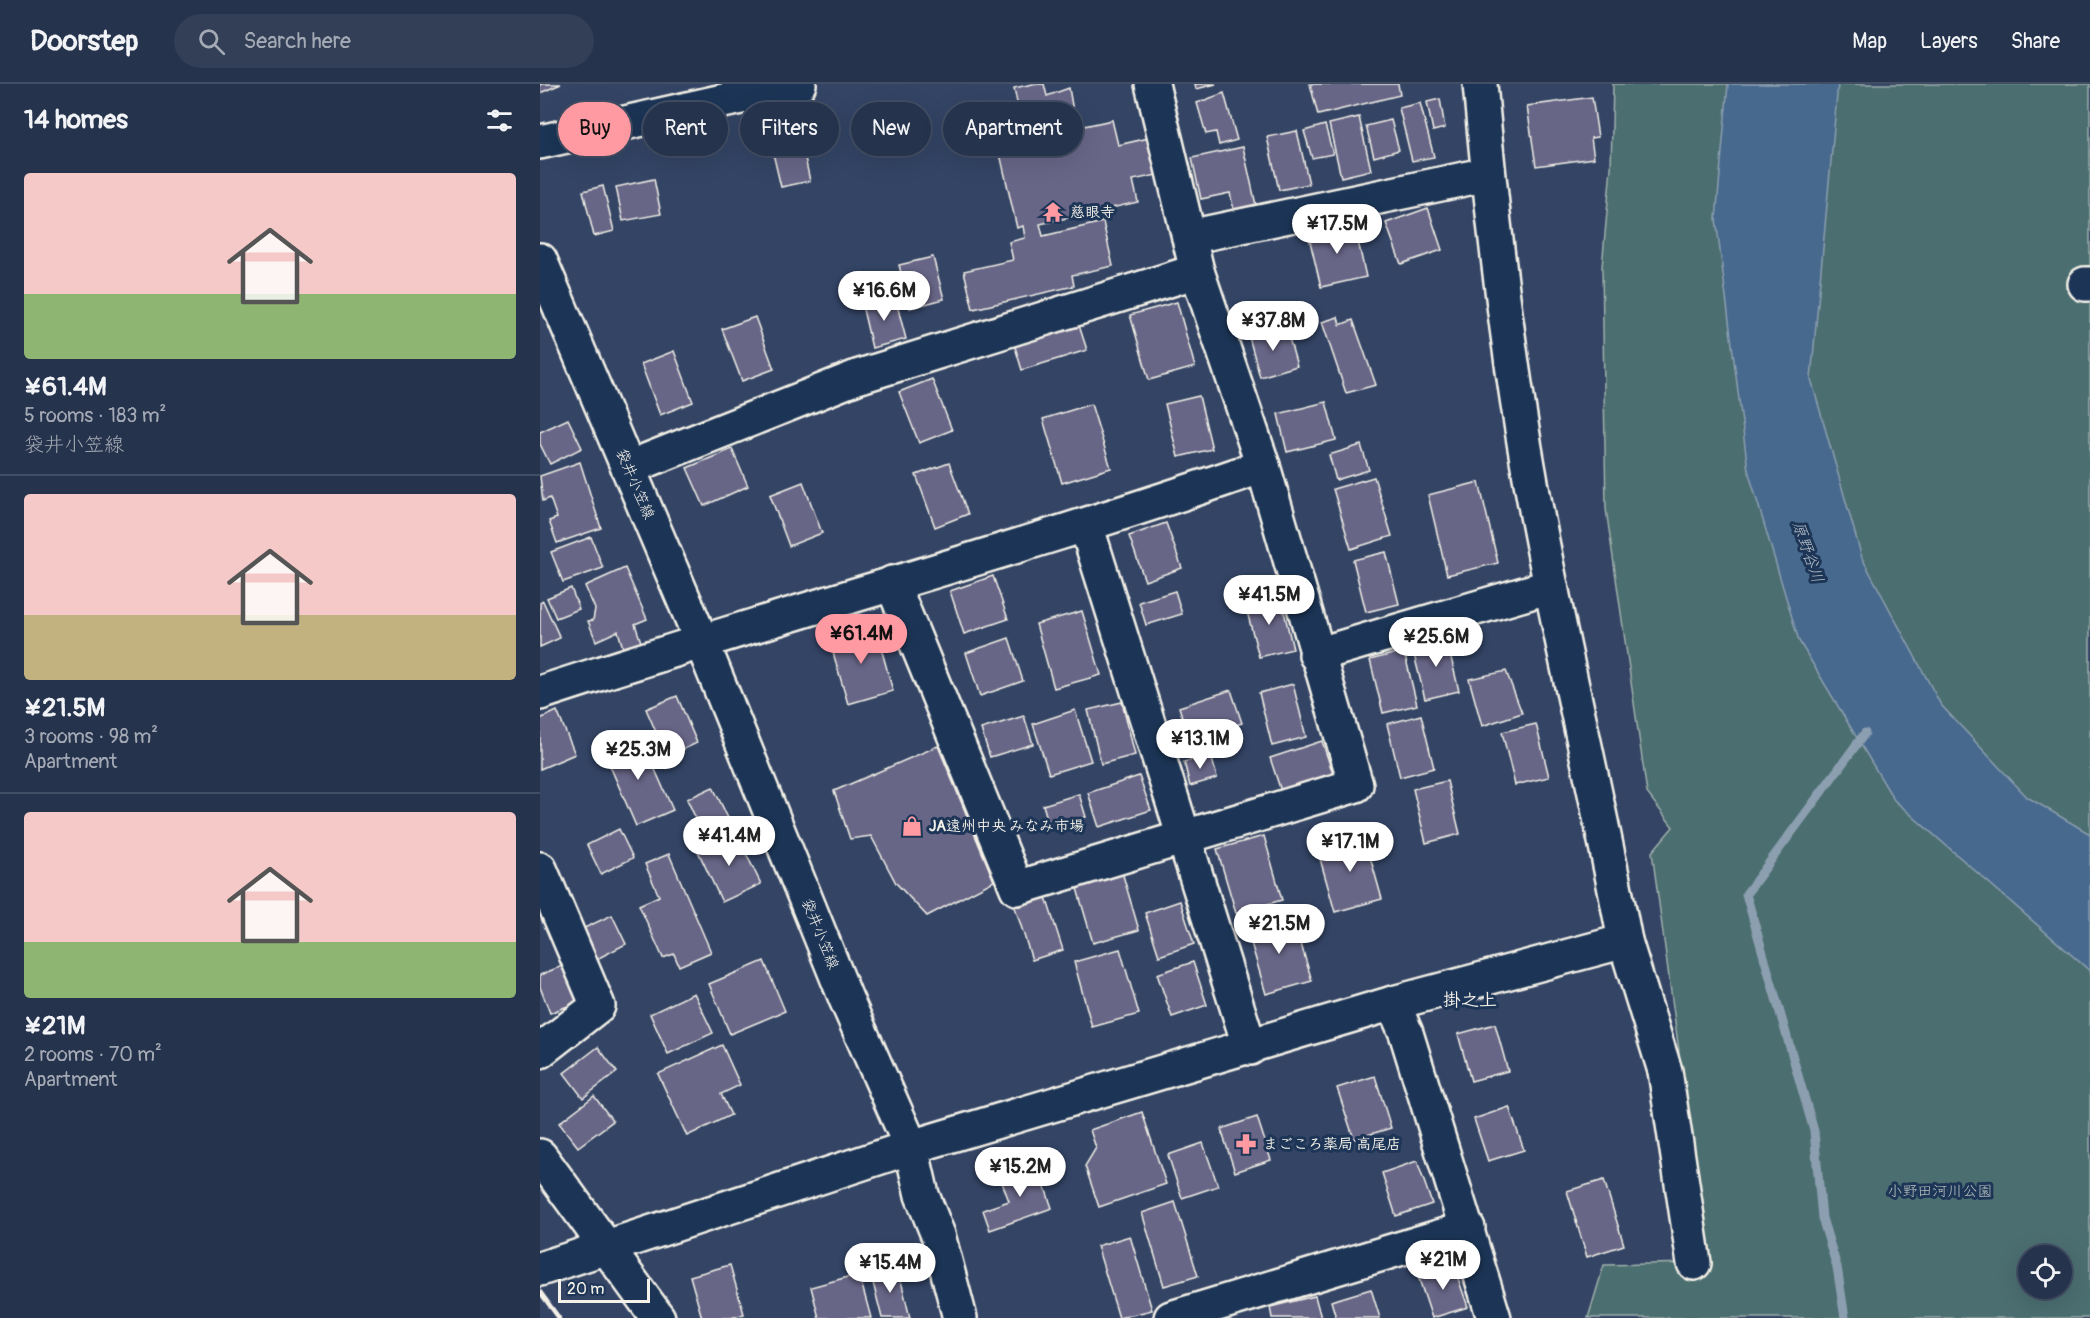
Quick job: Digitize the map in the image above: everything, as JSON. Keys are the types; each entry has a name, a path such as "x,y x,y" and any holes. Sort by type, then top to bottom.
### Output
{"street":[{"path":"540,142 722,92 799,84"},
{"path":"892,584 1017,888 1356,785 1316,655 1263,466 1197,271 1152,84"},
{"path":"1480,84 1488,174 1525,447 1551,586 1626,941 1665,1071 1694,1263"},
{"path":"1189,237 1488,174"},
{"name":"袋井小笠線","path":"540,260 701,640 846,999 911,1147 922,1195 938,1235 960,1318"},
{"path":"628,468 857,377 1197,271"},
{"path":"540,693 701,640 1086,525 1263,466"},
{"path":"1086,525 1250,1048"},
{"path":"1316,655 1551,586"},
{"path":"540,869 598,1006 540,1051"},
{"path":"540,1269 911,1147 1250,1048 1394,1003 1626,941"},
{"path":"1394,1003 1406,1033 1468,1228 1494,1318"},
{"path":"540,1156 597,1252 658,1318"},
{"path":"1171,1318 1468,1228"}],"green space":[{"name":"小野田河川公園","path":"1613,84 2090,84 2090,1318 1588,1318 1604,1265 1693,1263 1695,1169 1652,852 1673,827 1647,793 1606,509 1602,267 1611,168"}],"water":[{"name":"原野谷川","path":"1728,84 1838,84 1811,379 1862,558 1941,705 2027,797 2090,834 2090,971 1894,800 1799,641 1748,470 1716,219"}],"building":[{"path":"540,84 561,84 540,93"},
{"path":"1044,84 1047,96 1069,88 1071,102 1017,102 1014,88"},
{"path":"1195,84 1216,84 1196,89"},
{"path":"1310,84 1398,84 1400,95 1318,115"},
{"path":"1224,93 1237,140 1219,145 1216,132 1206,134 1197,103"},
{"path":"1592,97 1598,137 1591,138 1594,158 1536,166 1527,106"},
{"path":"1440,99 1445,128 1433,131 1427,102"},
{"path":"1420,103 1434,157 1412,161 1399,108"},
{"path":"1359,117 1371,170 1341,177 1329,124"},
{"name":"慈眼寺","path":"1112,120 1118,145 1149,138 1157,175 1133,180 1138,202 1040,224 1043,236 1103,222 1113,266 1072,275 1074,286 973,309 964,271 1013,260 1009,242 1025,238 1023,226 1017,228 1001,156 1083,156 1083,126"},
{"path":"1391,120 1399,150 1374,157 1366,126"},
{"path":"1325,125 1333,154 1312,158 1304,131"},
{"path":"1297,131 1309,184 1279,190 1267,137"},
{"path":"1243,147 1256,205 1234,210 1230,193 1201,199 1192,158"},
{"path":"774,156 805,156 810,181 781,187"},
{"path":"654,179 661,214 623,221 616,187"},
{"path":"603,186 614,231 594,236 583,191"},
{"path":"1428,208 1442,250 1401,264 1386,223"},
{"path":"1354,223 1366,277 1321,287 1308,233"},
{"path":"933,257 944,299 910,308 899,265"},
{"path":"895,297 906,339 872,348 862,305"},
{"path":"1177,302 1195,367 1149,380 1130,315"},
{"path":"1076,316 1087,350 1022,370 1012,337"},
{"path":"755,317 774,369 742,381 722,329"},
{"path":"1338,317 1340,325 1353,320 1376,385 1346,393 1322,322"},
{"path":"1286,327 1297,366 1260,377 1249,337"},
{"path":"674,351 693,402 660,415 641,364"},
{"path":"932,379 952,430 919,443 899,392"},
{"path":"1199,396 1212,449 1178,457 1165,404"},
{"path":"1326,402 1336,440 1287,452 1278,414"},
{"path":"1091,404 1111,468 1062,483 1043,419"},
{"path":"568,419 582,448 550,464 540,444 540,432"},
{"path":"1361,445 1369,470 1336,480 1329,455"},
{"path":"732,449 748,486 704,506 687,468"},
{"path":"580,462 601,528 557,543 549,521 557,518 550,498 543,501 540,476"},
{"path":"949,463 968,514 935,527 916,475"},
{"path":"1374,477 1392,536 1351,549 1333,489"},
{"path":"803,482 822,533 789,546 770,495"},
{"path":"1479,482 1498,563 1447,575 1428,495"},
{"path":"1166,523 1182,568 1145,581 1129,536"},
{"path":"591,537 603,568 563,582 551,552"},
{"path":"1386,552 1399,604 1366,612 1353,560"},
{"path":"625,568 647,619 635,624 641,642 623,648 618,631 596,641 588,621 593,620 595,609 585,586"},
{"path":"993,576 1008,619 964,634 950,591"},
{"path":"571,588 579,609 556,618 547,598"},
{"path":"1175,591 1182,614 1146,625 1139,602"},
{"path":"1280,595 1293,649 1259,657 1245,604"},
{"path":"543,601 560,638 540,647 540,603"},
{"path":"1082,611 1101,675 1054,688 1036,624"},
{"path":"875,626 893,691 848,704 829,639"},
{"path":"1446,637 1459,691 1425,699 1412,646"},
{"path":"1009,638 1023,681 980,696 966,653"},
{"path":"1404,651 1417,705 1383,713 1370,660"},
{"path":"1506,671 1522,713 1482,726 1469,679"},
{"path":"1293,684 1306,737 1272,746 1259,693"},
{"path":"1231,690 1242,723 1190,741 1179,707"},
{"path":"677,696 697,743 667,757 646,709"},
{"path":"1122,702 1135,755 1101,764 1088,710"},
{"path":"1075,710 1091,761 1049,774 1033,724"},
{"path":"557,711 575,754 540,769 540,719"},
{"path":"1421,715 1434,768 1400,777 1387,724"},
{"path":"1024,716 1033,744 990,757 981,729"},
{"path":"1536,724 1549,777 1515,785 1502,732"},
{"path":"640,736 673,810 636,826 604,752"},
{"path":"1322,741 1333,774 1281,791 1270,758"},
{"path":"938,746 994,881 927,916 896,883 871,836 850,839 834,791"},
{"path":"1211,755 1217,778 1190,786 1184,762"},
{"path":"1139,776 1151,810 1099,827 1088,793"},
{"path":"1447,781 1460,834 1426,843 1413,789"},
{"path":"713,787 728,818 701,830 687,799"},
{"path":"1079,794 1086,817 1050,828 1043,805"},
{"path":"619,829 633,858 601,874 587,845"},
{"path":"735,831 761,884 722,902 697,849"},
{"path":"1364,835 1382,899 1335,912 1317,848"},
{"path":"1264,836 1282,900 1236,913 1217,849"},
{"path":"669,854 711,952 679,966 674,954 663,958 639,905 659,896 645,864"},
{"path":"1120,865 1139,930 1093,943 1074,878"},
{"path":"1045,894 1063,950 1032,960 1014,904"},
{"path":"1180,901 1194,944 1159,956 1145,913"},
{"path":"612,915 626,944 595,960 580,930"},
{"path":"1293,917 1312,981 1266,994 1247,929"},
{"path":"1120,949 1139,1014 1092,1027 1074,962"},
{"path":"574,961 588,998 550,1013 540,987 540,975"},
{"path":"764,961 785,1011 730,1034 709,984"},
{"path":"1193,962 1207,1005 1172,1017 1157,974"},
{"path":"694,993 713,1033 668,1054 650,1014"},
{"path":"1495,1024 1508,1071 1471,1081 1458,1034"},
{"path":"722,1045 740,1085 721,1094 731,1115 687,1136 658,1074"},
{"path":"598,1047 617,1072 583,1098 564,1073"},
{"path":"1375,1076 1391,1128 1354,1139 1337,1088"},
{"path":"594,1096 613,1121 578,1147 559,1123"},
{"path":"1509,1107 1524,1150 1488,1161 1474,1119"},
{"path":"1142,1112 1166,1184 1099,1207 1085,1166 1096,1148 1090,1130"},
{"name":"まごころ薬局 高尾店","path":"1257,1117 1271,1160 1235,1172 1221,1129"},
{"path":"1203,1143 1218,1186 1182,1198 1168,1155"},
{"path":"1417,1161 1432,1204 1396,1216 1382,1173"},
{"path":"1037,1164 1052,1208 990,1230 983,1210 1009,1201 1000,1177"},
{"path":"1604,1180 1624,1245 1587,1257 1567,1191"},
{"path":"1175,1202 1198,1276 1164,1286 1142,1213"},
{"path":"1130,1236 1152,1310 1119,1318 1097,1246"},
{"path":"897,1264 910,1318 882,1318 871,1275"},
{"path":"1453,1264 1468,1307 1432,1318 1418,1276"},
{"path":"730,1265 744,1314 731,1318 702,1318 690,1276"},
{"path":"859,1274 871,1318 819,1318 811,1287"},
{"path":"1371,1289 1380,1318 1336,1318 1331,1301"},
{"path":"1315,1296 1321,1318 1272,1318 1270,1307"}],"waterway":[{"path":"1845,1318 1837,1267 1822,1218 1814,1131 1746,894 1865,733"}],"railway":[{"path":"540,1292 559,1318"}],"place":[{"name":"慈眼寺","path":"1053,212"},
{"name":"JA遠州中央 みなみ市場","path":"912,826"},
{"name":"まごころ薬局 高尾店","path":"1246,1144"}],"district":[{"name":"掛之上","path":"1470,1000"}]}
